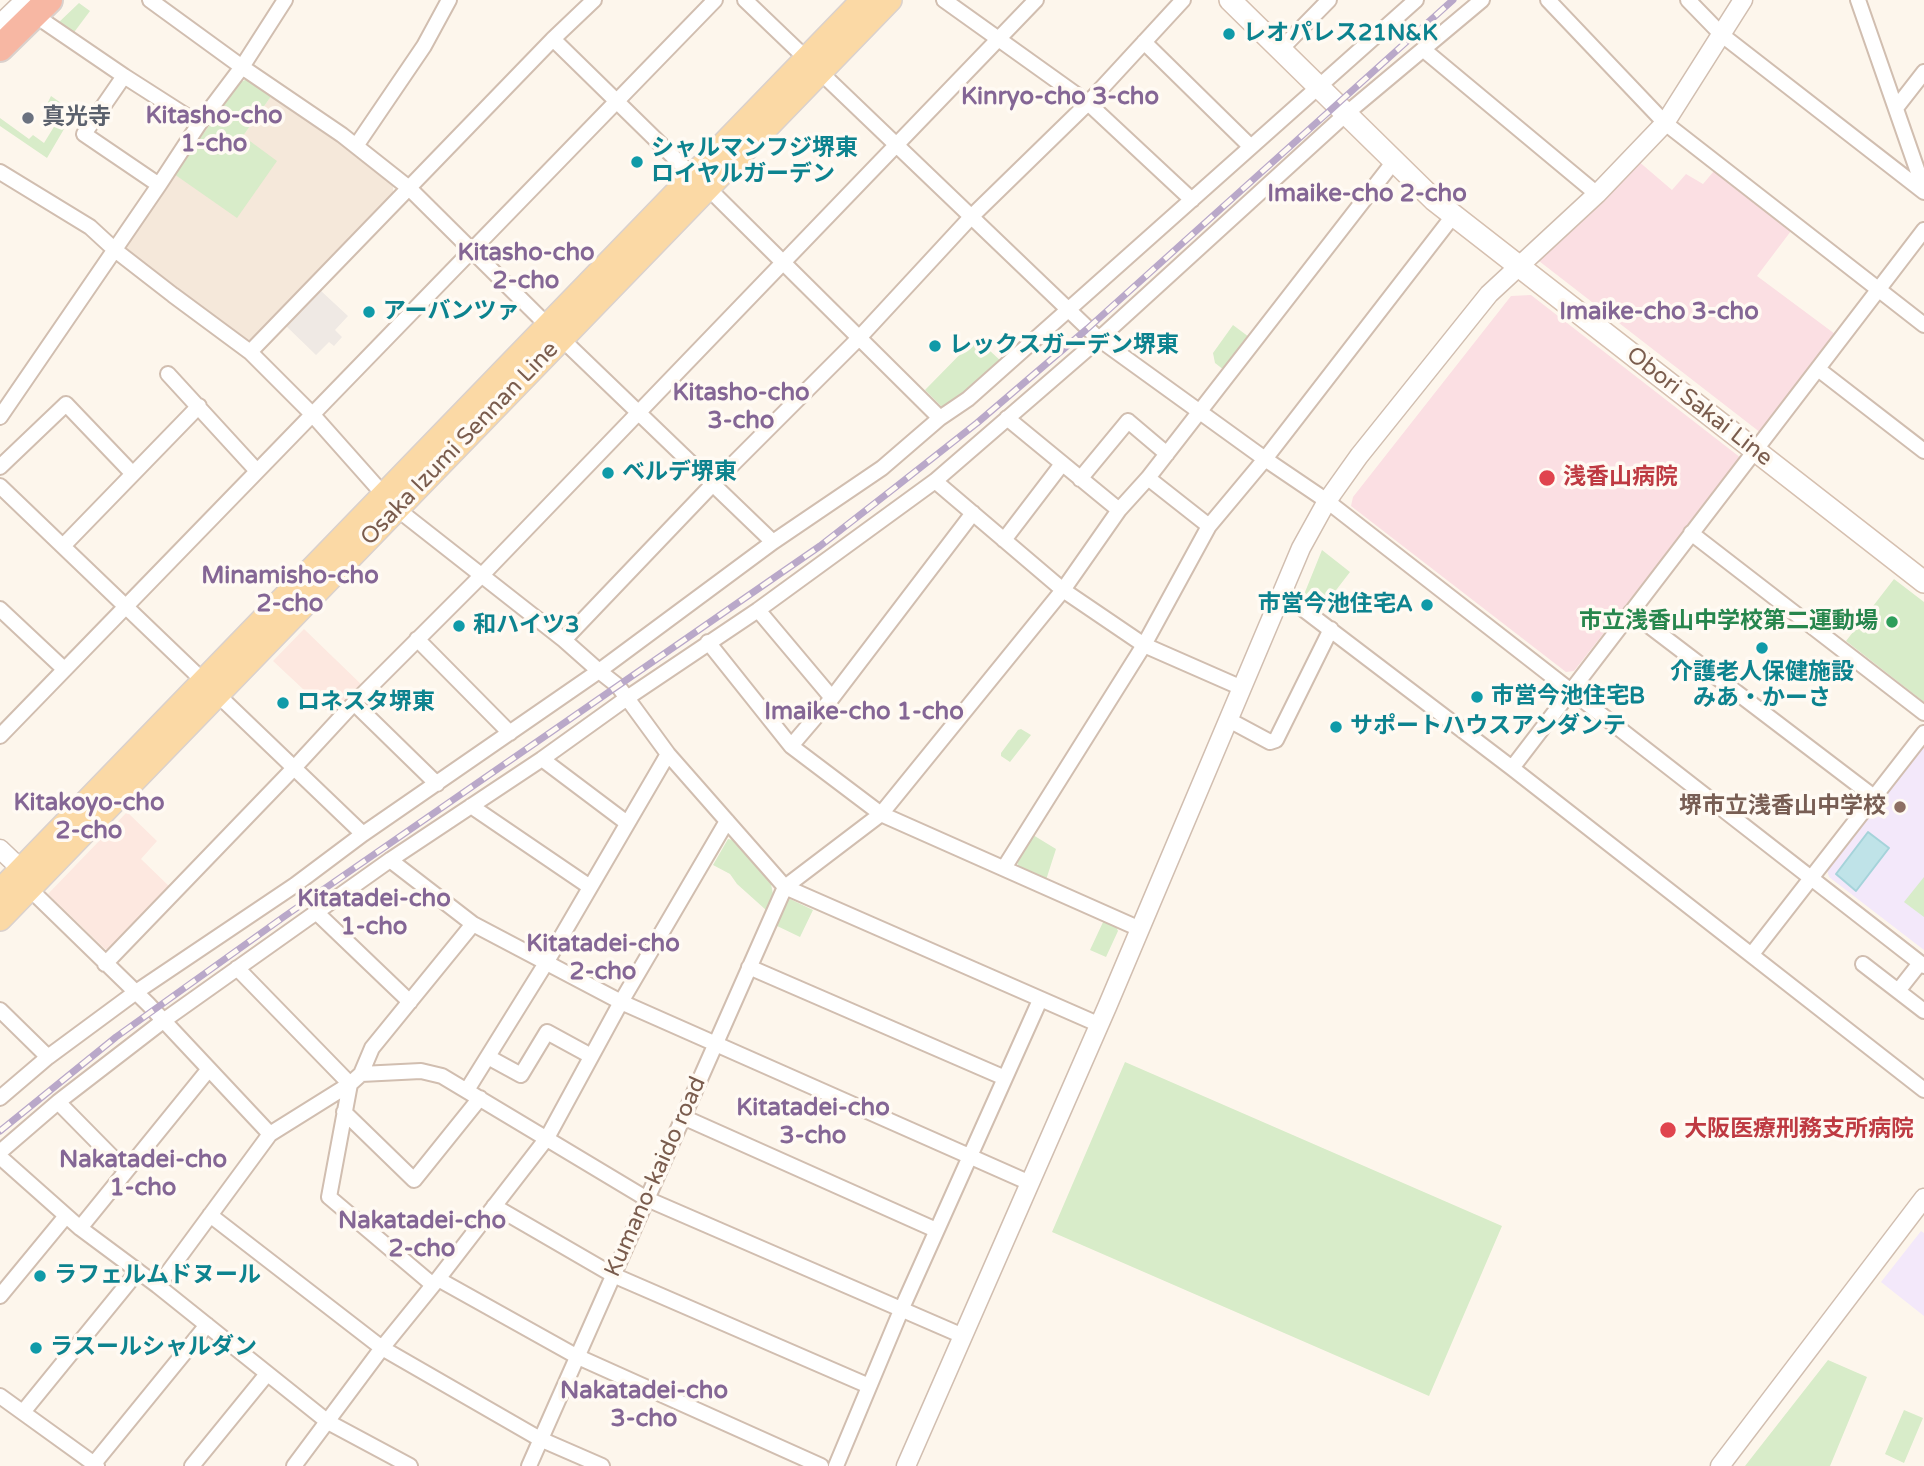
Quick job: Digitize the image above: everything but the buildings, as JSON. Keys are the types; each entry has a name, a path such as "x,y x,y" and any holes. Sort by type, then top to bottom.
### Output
{"highway":[{"path":"2,19 42,4"},
{"path":"0,50 42,4"}],"main road":[{"name":"Osaka Izumi Sennan Line","path":"813,65 863,0"},
{"name":"Osaka Izumi Sennan Line","path":"0,919 25,878 813,65 890,0"},
{"name":"Obori Sakai Line","path":"1230,0 1453,216 1924,582"},
{"name":"Osaka Izumi Sennan Line","path":"0,891 25,878"}],"street":[{"path":"2,19 25,0"},
{"path":"149,0 342,135 409,188 554,332 773,542"},
{"path":"1,413 199,124 242,67 285,0"},
{"path":"356,146 424,46 449,0"},
{"path":"250,352 594,0"},
{"path":"1,734 715,0"},
{"path":"744,0 1099,339 1327,501 1922,965 1898,991"},
{"path":"944,0 1088,103 1192,200"},
{"path":"106,964 354,703 482,575 1036,0"},
{"path":"565,640 712,485 859,338 971,217 1088,103 1183,0"},
{"path":"1281,49 1329,0"},
{"path":"0,1098 48,1057 136,992 295,885 363,834 599,671 773,542 882,468 940,418 968,399 1416,0"},
{"path":"0,1152 58,1102 163,1021 390,860 758,610 935,481 1099,339 1347,113 1482,0"},
{"path":"1548,0 1665,123 1924,325"},
{"path":"1688,0 1722,35 1922,190"},
{"path":"906,1466 1100,1025 1301,548 1327,501 1359,456 1489,293 1597,194 1665,123 1743,0"},
{"path":"1858,0 1922,190"},
{"path":"42,4 124,76 199,124"},
{"path":"553,39 940,418"},
{"path":"1144,42 1251,147"},
{"path":"1424,50 1597,194"},
{"path":"1896,108 1924,72"},
{"path":"124,76 84,134 159,186"},
{"path":"785,887 881,814 1063,590 1119,510 1149,478 1395,160"},
{"path":"0,172 90,228 250,352 312,414 391,501 565,640 618,686 668,754 785,887 1100,1025"},
{"path":"1004,868 1144,645 1209,526 1265,459 1453,216"},
{"path":"1512,768 1924,230"},
{"path":"1818,369 1924,451"},
{"path":"168,374 257,471"},
{"path":"0,467 66,404 132,473"},
{"path":"63,546 200,406"},
{"path":"1007,418 1119,510"},
{"path":"1080,479 1128,421 1167,454"},
{"path":"1004,540 1062,464"},
{"path":"1149,478 1209,526"},
{"path":"935,481 1063,590 1144,645 1242,688"},
{"path":"0,486 363,834"},
{"path":"791,746 832,698 973,513"},
{"path":"1692,533 1924,713"},
{"path":"1282,593 1512,768 1924,1090"},
{"path":"0,609 64,669"},
{"path":"758,610 832,698"},
{"path":"1631,612 1874,797"},
{"path":"1229,720 1270,741 1276,740 1331,629"},
{"path":"417,639 510,733"},
{"path":"709,642 791,746 881,814 1140,929"},
{"path":"354,703 437,784"},
{"path":"1752,954 1924,733"},
{"path":"344,1112 414,1180 474,1094 488,1057 668,754"},
{"path":"542,759 627,823"},
{"path":"471,806 590,887"},
{"path":"294,1466 382,1348 547,1138 621,1002 727,821"},
{"path":"0,849 106,964 136,992 270,1134"},
{"path":"390,860 473,924 621,1002 1030,1183"},
{"name":"Kumano-kaido road","path":"529,1466 785,887"},
{"path":"316,912 410,1002"},
{"path":"158,1286 270,1134 362,1074 372,1048 473,924"},
{"path":"1863,964 1924,1011"},
{"path":"749,967 1005,1078"},
{"path":"237,968 349,1084"},
{"path":"836,1466 936,1230 1040,1000"},
{"path":"0,1010 48,1057"},
{"path":"488,1057 521,1075 547,1032 591,1056"},
{"path":"80,1228 209,1069"},
{"path":"362,1074 421,1071 442,1076 647,1199 963,1335"},
{"path":"349,1084 329,1197 435,1282 576,1356 821,1466"},
{"path":"58,1102 126,1171"},
{"path":"683,1117 936,1230"},
{"path":"0,1157 80,1228 158,1286 328,1422 410,1466"},
{"path":"1720,1466 1924,1198"},
{"path":"494,1206 613,1275 869,1386"},
{"path":"210,1215 382,1348 540,1439 602,1466"},
{"path":"0,1296 66,1216"},
{"path":"23,1412 138,1271"},
{"path":"0,1396 94,1465 207,1325"},
{"path":"192,1466 267,1374"}],"shaded area":[{"path":"272,95 371,163 393,185 393,192 250,340 243,340 126,251 124,244 208,127 236,146"},
{"path":"1637,160 1672,190 1686,174 1703,184 1714,171 1791,231 1757,276 1835,334 1761,433 1539,261"},
{"path":"320,290 348,316 335,330 342,337 334,346 329,342 316,355 285,325"},
{"name":"浅香山病院","path":"1531,295 1741,458 1574,671 1566,672 1351,506 1353,497 1511,296"},
{"path":"304,629 364,687 334,718 273,661"},
{"name":"堺市立浅香山中学校","path":"1924,744 1924,950 1829,877 1827,870"},
{"path":"127,812 157,841 141,859 171,888 113,949 105,949 48,894"},
{"path":"1921,1231 1924,1233 1924,1316 1881,1282"}],"green space":[{"path":"79,3 90,11 72,35 57,24"},
{"path":"247,79 272,95 243,136 277,161 237,218 174,174 241,82"},
{"path":"51,96 74,112 47,158 0,126 0,118 29,139 33,135 44,143 60,117 46,106"},
{"path":"1233,325 1249,337 1224,370 1215,363 1213,353"},
{"path":"976,338 1002,362 949,407 942,407 925,390"},
{"path":"1322,550 1350,572 1320,611 1303,597"},
{"name":"市立浅香山中学校第二運動場","path":"1894,579 1924,602 1924,702 1846,641"},
{"path":"1021,729 1031,735 1010,762 1001,756 1001,753"},
{"path":"1033,835 1056,849 1046,880 1020,869 1017,862"},
{"path":"728,839 733,840 771,884 773,894 766,910 737,884 730,874 713,865"},
{"path":"1924,877 1924,917 1904,902"},
{"path":"790,899 813,910 800,937 773,924 783,902"},
{"path":"1104,920 1115,924 1118,931 1106,957 1090,950"},
{"path":"1125,1062 1502,1226 1429,1396 1052,1232"},
{"path":"1828,1360 1867,1377 1830,1466 1745,1466"},
{"path":"1904,1410 1923,1418 1904,1463 1885,1454"}],"water":[{"path":"1868,832 1889,848 1856,891 1836,874"}],"railway":[{"path":"0,1131 116,1037 285,916 820,546 977,423 1087,329 1453,0"}],"place":[{"name":"レオパレス21N&K","path":"1229,34"},
{"name":"真光寺","path":"28,118"},
{"name":"シャルマンフジ堺東 ロイヤルガーデン","path":"637,162"},
{"name":"アーバンツァ","path":"369,312"},
{"name":"レックスガーデン堺東","path":"935,346"},
{"name":"ベルデ堺東","path":"608,473"},
{"name":"浅香山病院","path":"1547,478"},
{"name":"市営今池住宅A","path":"1427,605"},
{"name":"市立浅香山中学校第二運動場","path":"1892,622"},
{"name":"和ハイツ3","path":"459,626"},
{"name":"介護老人保健施設 みあ・かーさ","path":"1762,648"},
{"name":"市営今池住宅B","path":"1477,697"},
{"name":"ロネスタ堺東","path":"283,703"},
{"name":"サポートハウスアンダンテ","path":"1336,727"},
{"name":"堺市立浅香山中学校","path":"1900,807"},
{"name":"大阪医療刑務支所病院","path":"1668,1130"},
{"name":"ラフェルムドヌール","path":"40,1276"},
{"name":"ラスールシャルダン","path":"36,1348"}],"district":[{"name":"Kinryo-cho 3-cho","path":"1060,98"},
{"name":"Kitasho-cho 1-cho","path":"214,131"},
{"name":"Imaike-cho 2-cho","path":"1367,195"},
{"name":"Kitasho-cho 2-cho","path":"526,268"},
{"name":"Imaike-cho 3-cho","path":"1659,313"},
{"name":"Kitasho-cho 3-cho","path":"741,408"},
{"name":"Minamisho-cho 2-cho","path":"290,591"},
{"name":"Imaike-cho 1-cho","path":"864,713"},
{"name":"Kitakoyo-cho 2-cho","path":"89,818"},
{"name":"Kitatadei-cho 1-cho","path":"374,914"},
{"name":"Kitatadei-cho 2-cho","path":"603,959"},
{"name":"Kitatadei-cho 3-cho","path":"813,1123"},
{"name":"Nakatadei-cho 1-cho","path":"143,1175"},
{"name":"Nakatadei-cho 2-cho","path":"422,1236"},
{"name":"Nakatadei-cho 3-cho","path":"644,1406"}]}
